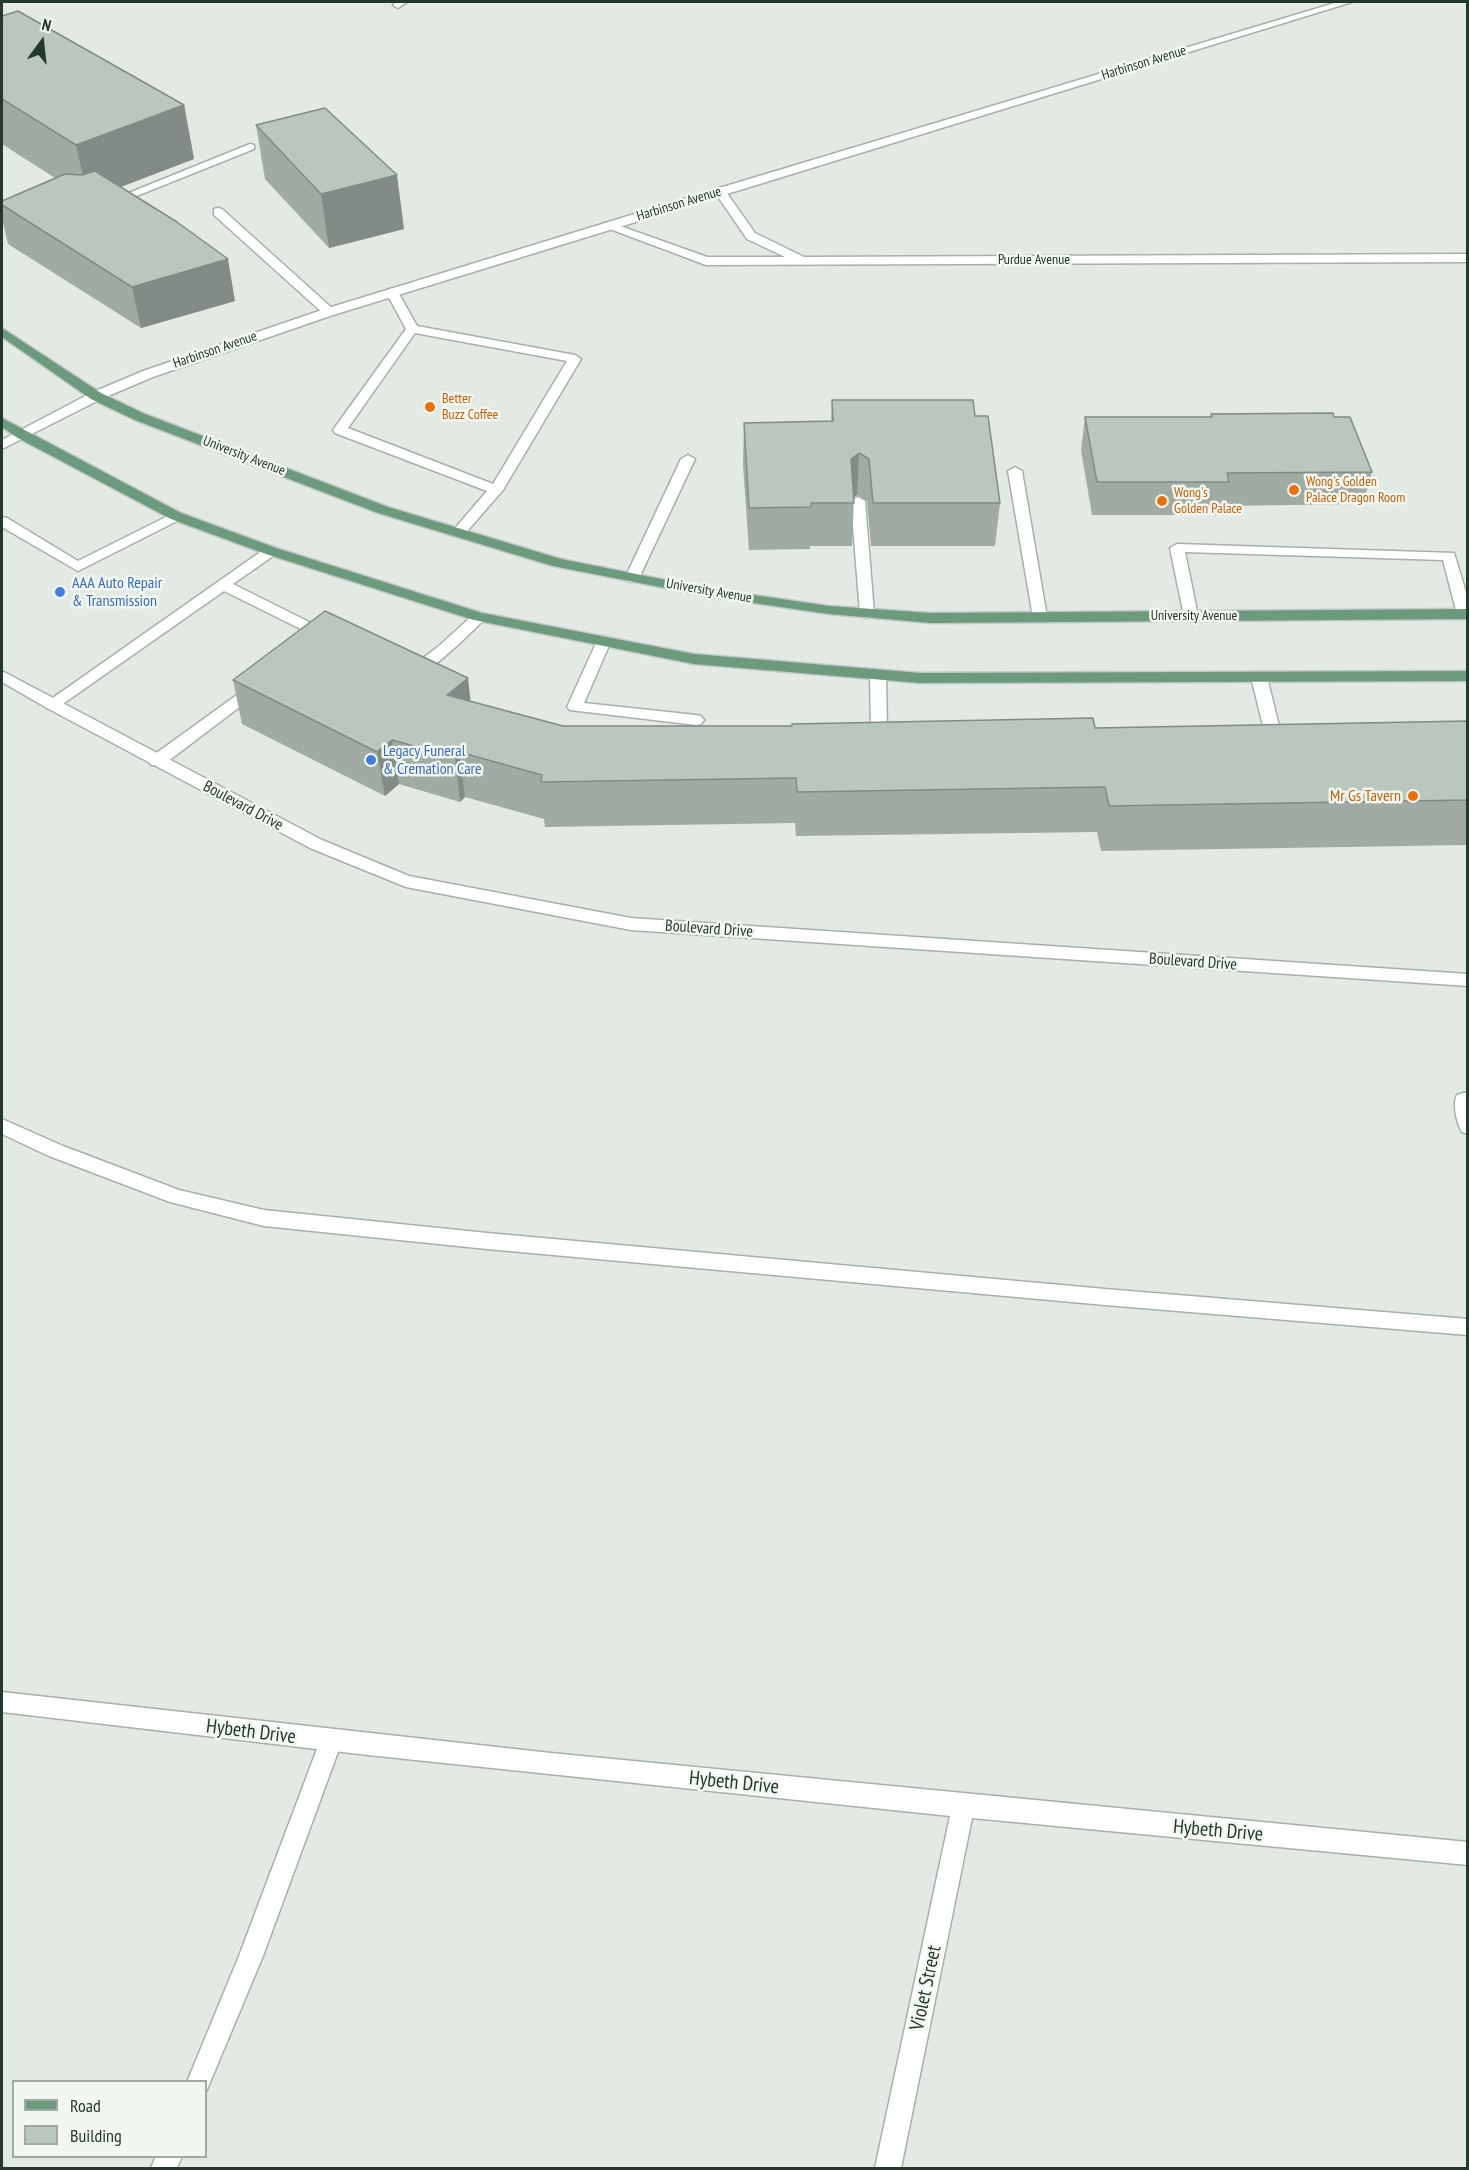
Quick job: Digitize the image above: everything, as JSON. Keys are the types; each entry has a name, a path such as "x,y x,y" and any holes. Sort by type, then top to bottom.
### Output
{"main road":[{"name":"University Avenue","path":"2,332 96,396 140,417 383,510 558,563 632,578 706,592 829,610 931,618 1466,614"},
{"path":"2,422 176,516 271,551 479,616 694,659 920,678 1467,676"}],"street":[{"name":"Harbinson Avenue","path":"2,445 96,396 184,360 329,312 720,191 1347,2"},
{"path":"102,206 250,147"},
{"path":"720,191 751,236 803,261"},
{"path":"218,212 329,312"},
{"name":"Purdue Avenue","path":"608,226 706,261 1467,258"},
{"path":"392,292 412,329"},
{"path":"412,329 340,430 496,490"},
{"path":"412,329 575,359 496,490 458,533"},
{"path":"632,578 688,459"},
{"path":"1015,471 1040,617"},
{"path":"858,501 867,613"},
{"path":"2,520 78,567 176,516"},
{"path":"1191,616 1178,548 1449,556 1466,614"},
{"path":"52,705 271,551"},
{"path":"223,585 331,638 307,649"},
{"path":"398,671 408,676 444,649 479,616"},
{"path":"604,641 575,707 696,720"},
{"path":"878,675 879,731"},
{"name":"Boulevard Drive","path":"2,676 52,705 315,844 406,881 631,924 1467,980"},
{"path":"157,761 269,677"},
{"path":"1259,677 1272,730"},
{"path":"1467,1100 1463,1100 1467,1127"},
{"path":"2,1126 56,1151 177,1197 264,1218 487,1241 1093,1296 1467,1327"},
{"name":"Hybeth Drive","path":"2,1701 331,1741 963,1807 1467,1854"},
{"path":"201,2080 331,1741"},
{"name":"Violet Street","path":"888,2169 963,1807"}],"building":[{"path":"18,11 184,105 76,145 2,99 2,16"},
{"path":"325,108 397,175 321,194 256,125"},
{"path":"95,171 177,222 228,259 132,287 2,205 2,201 65,174 82,175"},
{"path":"832,400 973,400 975,416 988,416 1000,503 873,503 869,459 859,453 851,459 854,503 811,503 811,507 749,508 744,423 833,421"},
{"path":"1333,413 1334,417 1350,417 1372,472 1227,473 1229,482 1097,482 1085,417 1212,417 1211,414"},
{"path":"325,611 468,678 447,695 563,726 792,726 792,724 1093,718 1095,728 1467,721 1467,800 1109,806 1105,787 797,792 796,778 541,782 542,775 459,752 455,757 392,740 377,752 233,680"}],"place":[{"name":"Better Buzz Coffee","path":"430,407"},
{"name":"Wong's Golden Palace Dragon Room","path":"1294,490"},
{"name":"Wong's Golden Palace","path":"1162,501"},
{"name":"AAA Auto Repair & Transmission","path":"60,592"},
{"name":"Legacy Funeral & Cremation Care","path":"371,760"},
{"name":"Mr Gs Tavern","path":"1413,796"}]}
